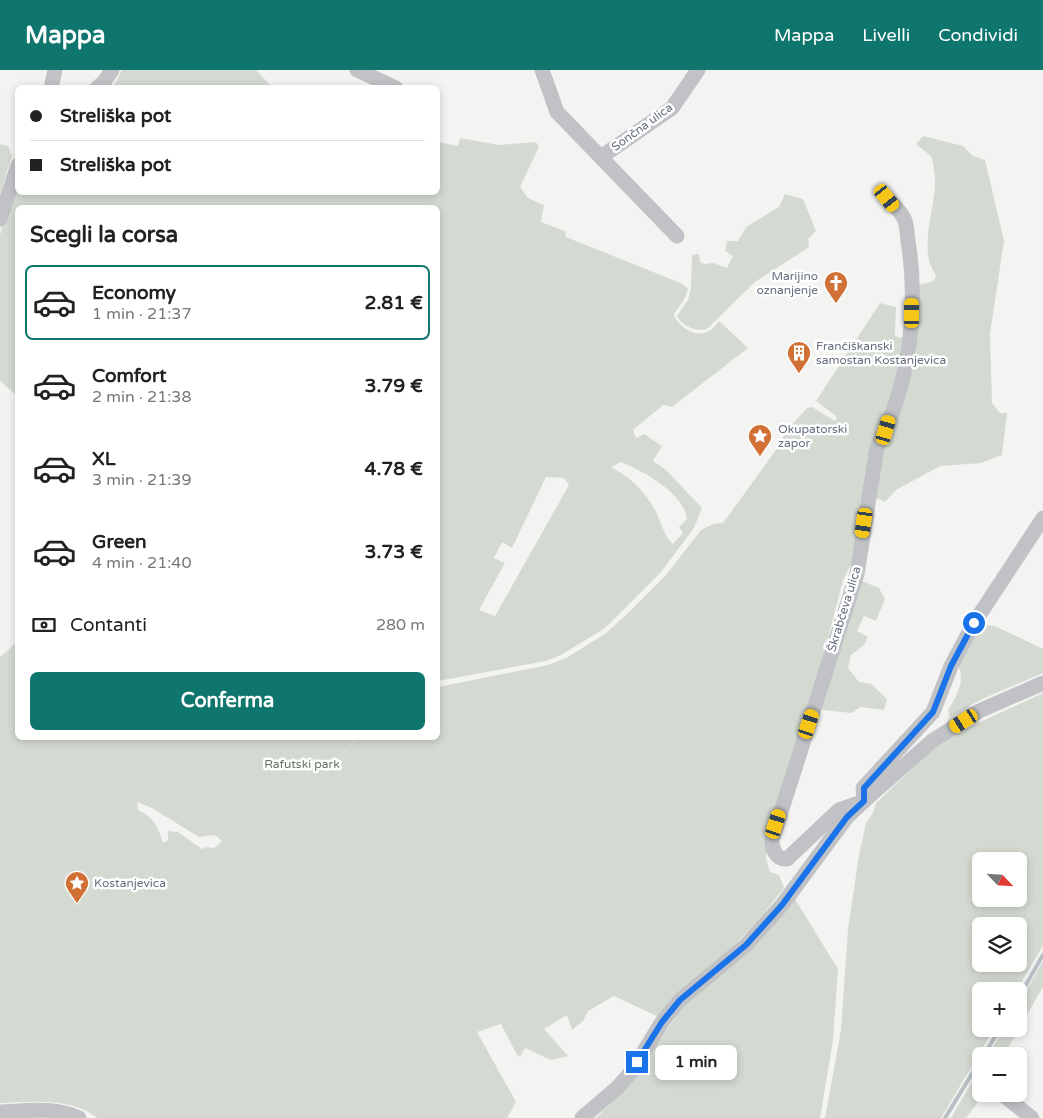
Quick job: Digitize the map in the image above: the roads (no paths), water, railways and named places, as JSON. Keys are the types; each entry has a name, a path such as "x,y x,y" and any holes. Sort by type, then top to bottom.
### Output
{"street":[{"path":"52,85 55,70"},
{"path":"100,85 112,70"},
{"path":"357,70 390,85"},
{"name":"Sončna ulica","path":"542,70 556,112 677,236"},
{"name":"Sončna ulica","path":"601,157 672,108 698,70"},
{"path":"0,219 15,174"},
{"name":"Škrabčeva ulica","path":"864,801 839,810 787,859 784,860 774,852 772,840 857,574 877,447 886,430 905,363 912,313 910,248 903,215 887,198"},
{"path":"864,801 864,788 933,712 951,666 974,623 1043,518"},
{"path":"582,1118 623,1082 662,1022 680,1000 746,945 782,905 847,817 932,740 979,711 1043,683"},
{"path":"1012,1102 1032,1118"},
{"path":"0,1112 39,1110 67,1112 78,1118"}],"waterway":[{"path":"1027,983 1043,955"},
{"path":"989,1047 995,1037"},
{"path":"945,1118 972,1074"}],"place":[{"name":"Marijino oznanjenje","path":"836,304"},
{"name":"Frančiškanski samostan Kostanjevica","path":"799,374"},
{"name":"Okupatorski zapor","path":"760,457"},
{"name":"Kostanjevica","path":"77,904"}],"park label":[{"name":"Rafutski park","path":"302,764"}]}
